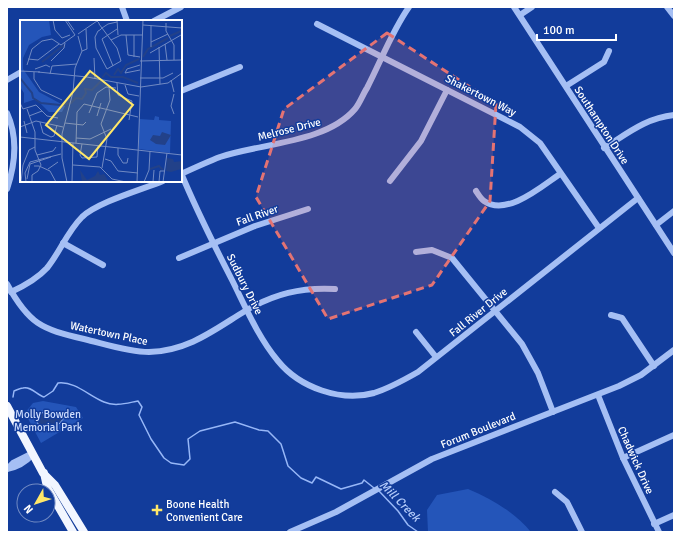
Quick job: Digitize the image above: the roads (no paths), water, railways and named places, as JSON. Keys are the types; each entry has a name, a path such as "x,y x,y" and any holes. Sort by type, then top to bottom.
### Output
{"main road":[{"path":"7,406 43,473 45,483"},
{"path":"43,473 55,485 84,532"},
{"path":"56,502 60,502 70,517 79,523"},
{"path":"56,504 73,532"}],"street":[{"path":"122,7 127,20"},
{"path":"156,20 181,7"},
{"name":"Melrose Drive","path":"182,174 220,157 265,145 316,135 337,125 356,108 383,58 399,21 409,7"},
{"name":"Southampton Drive","path":"514,7 674,254"},
{"path":"520,15 532,7"},
{"path":"667,7 674,16"},
{"name":"Shakertown Way","path":"317,24 520,127 540,143 560,174 599,228"},
{"path":"566,86 604,62 609,51"},
{"path":"182,91 240,67"},
{"path":"7,80 20,73"},
{"path":"390,181 421,141 447,90"},
{"path":"7,113 18,146 7,190"},
{"path":"604,148 649,120 674,115"},
{"path":"476,191 483,201 500,206 516,202 560,174"},
{"name":"Sudbury Drive","path":"182,176 246,311 267,347 294,377 313,387"},
{"path":"11,292 28,284 47,268 72,229 83,216 99,206 160,182"},
{"name":"Fall River Drive","path":"313,387 338,394 373,393 398,384 418,372 638,198"},
{"name":"Fall River","path":"179,258 255,226 308,209"},
{"path":"656,225 674,211"},
{"path":"63,243 103,265"},
{"path":"416,252 432,250 452,258 522,344 531,359 553,412"},
{"name":"Watertown Place","path":"7,284 21,308 32,320 47,329 132,350 149,352 185,346 200,339 246,311 275,297 312,288 335,289"},
{"path":"612,315 622,318 654,366"},
{"path":"416,332 436,358"},
{"name":"Forum Boulevard","path":"290,532 336,512 432,459 514,426 598,395 641,375 674,350"},
{"name":"Chadwick Drive","path":"598,395 623,458 659,532"},
{"path":"623,458 674,435"},
{"path":"7,469 16,467 26,461 33,454"},
{"path":"555,492 566,502 582,532"},
{"path":"654,524 674,515"}],"waterway":[{"name":"Mill Creek","path":"13,397 14,391 21,388 29,388 44,397 53,391 58,383 64,383 70,384 98,399 112,404 138,401 142,407 139,415 151,439 164,458 171,463 184,465 190,459 188,439 200,431 235,422 259,430 268,431 281,444 288,466 301,478 312,483 316,477 341,489 362,483 364,480 374,488"},
{"name":"Mill Creek","path":"379,491 398,511 408,525 418,532"}],"place":[{"name":"Boone Health Convenient Care","path":"157,510"}],"park label":[{"name":"Molly Bowden Memorial Park","path":"48,420"}]}
